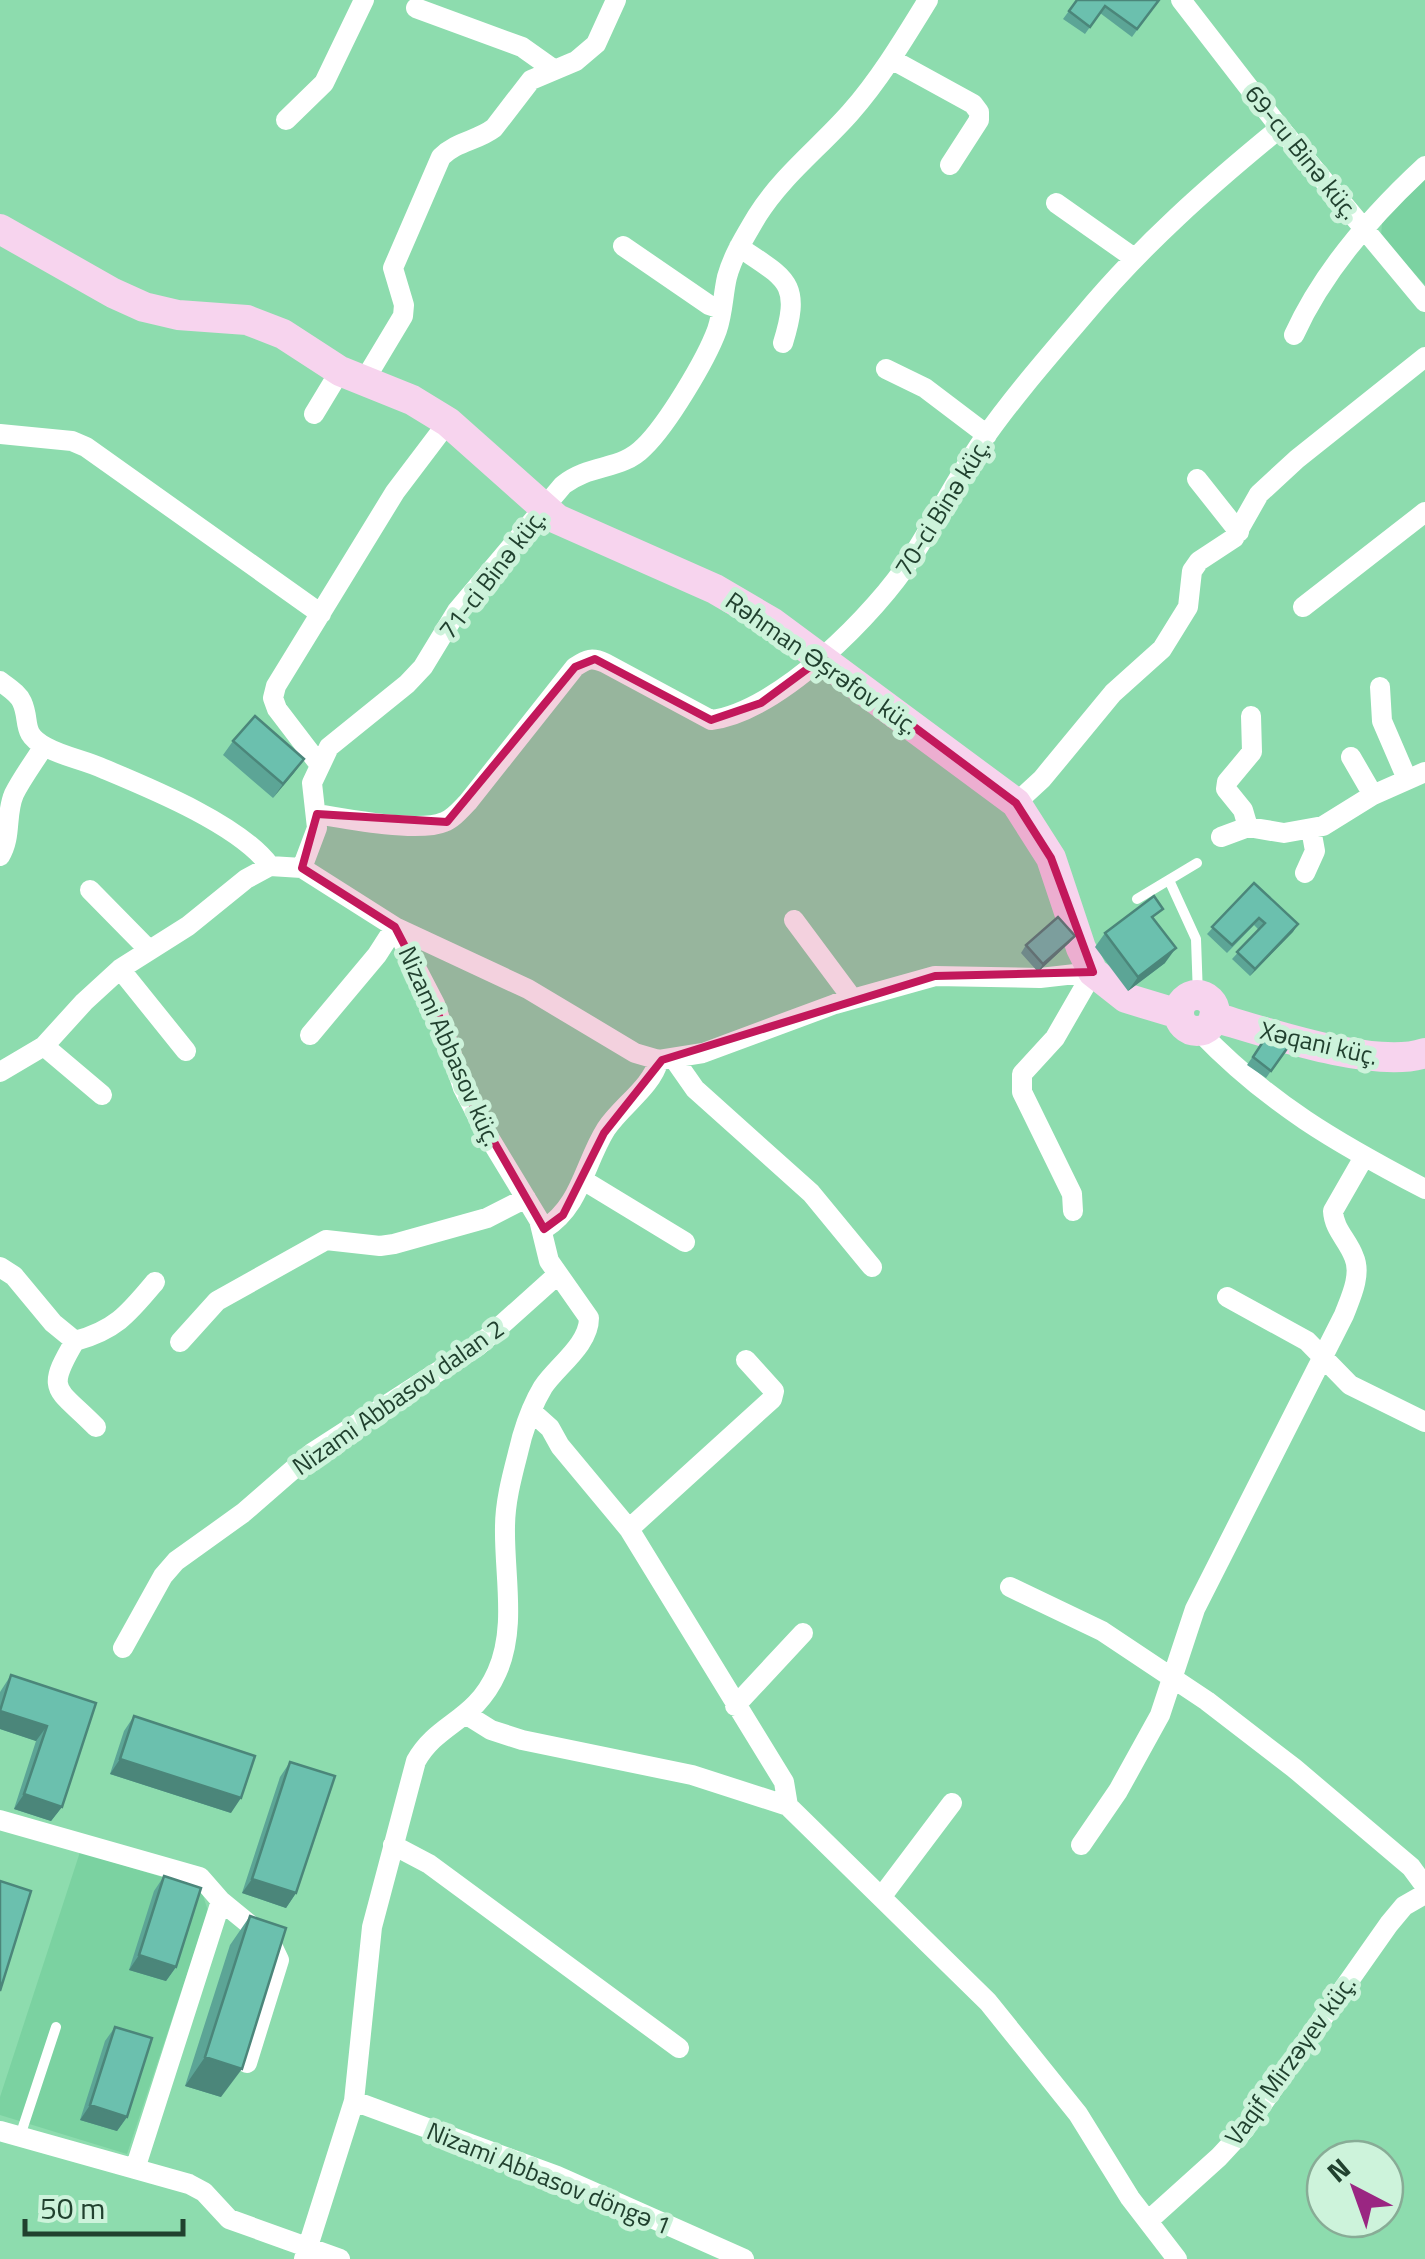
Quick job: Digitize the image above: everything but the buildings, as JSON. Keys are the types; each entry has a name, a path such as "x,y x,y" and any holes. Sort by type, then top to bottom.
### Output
{"street":[{"path":"286,120 324,83 364,0"},
{"path":"314,414 404,316 393,268 434,168 452,146 494,128 523,87 576,61 596,44 616,0"},
{"name":"71-ci Binə küç.","path":"319,764 337,740 423,667 457,610 576,475 633,458 648,444 699,366 717,330 728,273 739,247 773,192 848,116 891,59 928,0"},
{"name":"69-cu Binə küç.","path":"1181,0 1280,128 1425,302"},
{"path":"416,8 522,47 553,69"},
{"path":"891,59 973,104 980,112 979,120 950,166"},
{"name":"70-ci Binə küç.","path":"317,814 365,822 432,826 447,822 468,802 575,667 586,660 595,658 606,663 711,720 727,718 760,704 822,658 895,582 987,435 1134,258 1214,182 1280,128"},
{"path":"1294,334 1318,290 1365,228 1425,166"},
{"path":"1056,202 1134,258"},
{"name":"Rəhman Əşrəfov küç.","path":"0,229 144,306 178,315 232,317 268,326 352,376 412,400 448,422 543,508 578,529 746,606 1016,802 1051,858 1080,948 1093,972"},
{"path":"623,246 709,306 721,309"},
{"path":"739,247 780,275 788,286 791,317 783,342"},
{"path":"1016,802 1042,779 1113,692 1162,649 1188,607 1192,571 1199,561 1239,532 1259,494 1425,357"},
{"path":"886,369 925,388 987,435"},
{"path":"0,1072 44,1046 120,969 188,926 246,880 270,866 302,868 313,844 317,814 312,782 319,764 273,698 276,686 395,492 448,422"},
{"path":"0,434 72,441 86,447 321,614"},
{"path":"1197,479 1239,532"},
{"path":"1303,607 1425,512"},
{"path":"0,681 18,696 24,705 28,732 44,746 101,767 184,806 254,848 270,866"},
{"path":"1222,837 1248,827 1284,834 1311,829 1416,776 1382,721 1380,687"},
{"path":"1248,827 1242,810 1226,789 1227,782 1252,752 1251,716"},
{"path":"0,856 10,832 14,794 44,746"},
{"path":"1351,757 1373,795"},
{"path":"1305,874 1316,851 1311,829"},
{"name":"Nizami Abbasov küç.","path":"302,868 394,927 436,1004 463,1088 544,1230 548,1262 584,1311 589,1325 540,1391 531,1410 509,1493 505,1522 508,1621 502,1661 482,1701 424,1747 416,1761 367,1953 360,2068 354,2101 306,2253"},
{"path":"90,890 150,950"},
{"path":"794,920 852,998"},
{"path":"310,1034 377,954 394,927 528,990 634,1052 666,1059 719,1048 852,998 935,976 1040,978 1093,972 1126,998 1198,1014 1227,1060 1278,1104 1425,1189"},
{"path":"120,969 186,1051"},
{"path":"1073,1211 1072,1194 1020,1081 1068,1018 1093,972"},
{"name":"Xəqani küç.","path":"1198,1014 1380,1057 1402,1059 1425,1053"},
{"path":"44,1046 102,1096"},
{"path":"544,1230 564,1215 604,1133 666,1059"},
{"path":"666,1059 812,1193 872,1266"},
{"path":"1080,1845 1143,1748 1174,1681 1195,1609 1322,1359 1354,1287 1355,1259 1336,1227 1332,1211 1364,1157"},
{"path":"583,1180 685,1242"},
{"path":"180,1342 217,1301 326,1240 394,1244 487,1218 526,1198"},
{"path":"0,1267 14,1276 53,1323 75,1341"},
{"name":"Nizami Abbasov dalan 2","path":"123,1648 163,1576 176,1561 243,1513 312,1453 478,1346 556,1276"},
{"path":"96,1427 57,1388 55,1374 75,1341 101,1334 122,1320 155,1282"},
{"path":"1227,1298 1307,1341 1350,1385 1425,1422"},
{"path":"630,1529 772,1399 774,1391 746,1360"},
{"path":"531,1410 550,1428 560,1446 630,1529 734,1706 784,1782 788,1806"},
{"path":"1010,1586 1102,1631 1238,1723 1411,1866 1425,1886"},
{"path":"734,1706 803,1632"},
{"path":"468,1715 491,1730 522,1740 692,1775 788,1806 948,1961 1040,2063 1178,2259"},
{"path":"882,1896 952,1802"},
{"path":"0,1820 200,1878 222,1902 270,1941 279,1960 247,2063"},
{"path":"392,1845 429,1864 679,2048"},
{"name":"Vaqif Mirzəyev küç.","path":"1148,2221 1220,2157 1244,2130 1389,1924 1404,1906 1425,1894"},
{"path":"136,2169 222,1902"},
{"name":"Nizami Abbasov döngə 1","path":"354,2101 557,2176 744,2259"},
{"path":"10,2134 189,2184 204,2192 229,2218 306,2253 340,2259"}],"lane":[{"path":"1137,899 1197,862"},
{"path":"1169,880 1196,940 1198,1014"},
{"path":"10,2134 56,2027"}],"highlighted area":[{"path":"822,658 1016,803 1051,858 1093,972 935,976 662,1060 604,1133 563,1215 544,1229 463,1088 435,1004 395,927 302,868 317,814 447,822 575,667 595,659 711,720 761,703"}],"shaded area":[{"path":"1425,179 1425,285 1381,237 1382,223"},
{"path":"80,1852 201,1889 208,1911 127,2154 0,2115 0,2097"}]}
